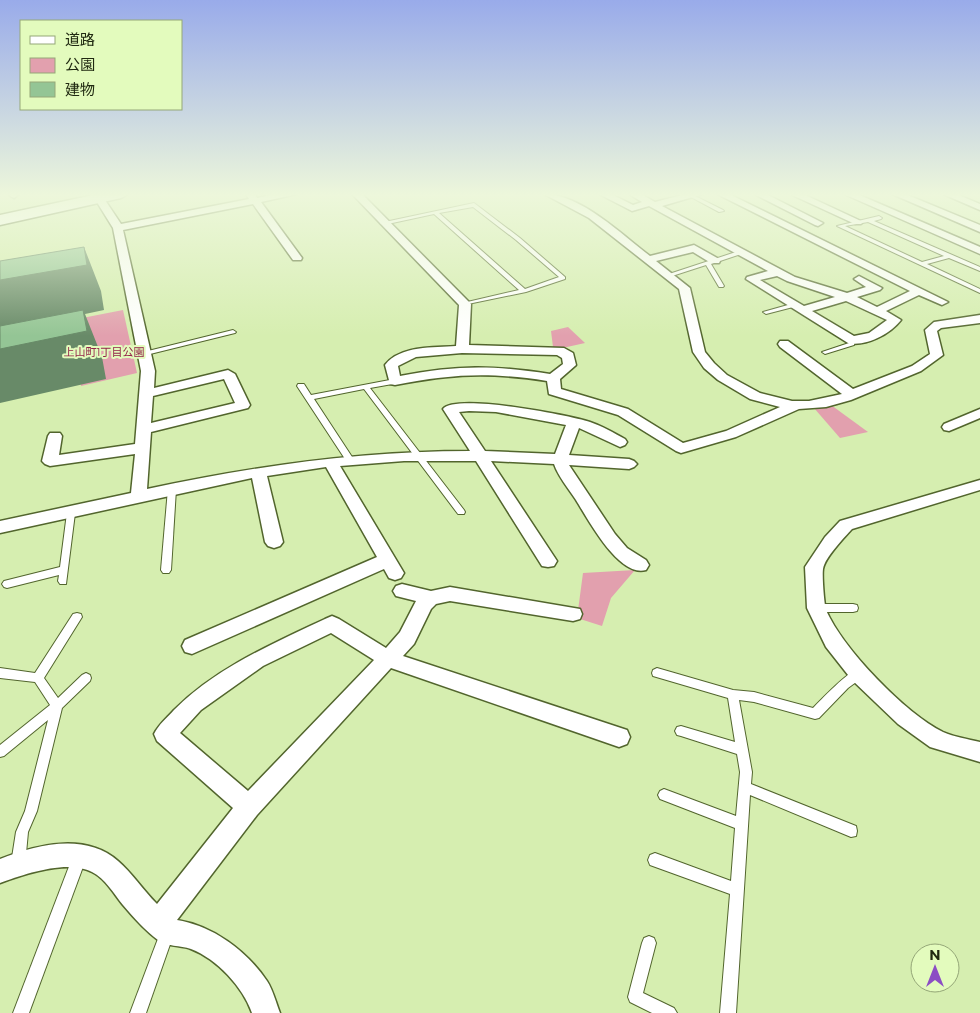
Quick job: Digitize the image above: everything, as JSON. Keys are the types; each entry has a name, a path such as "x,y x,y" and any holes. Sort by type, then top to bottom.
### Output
{"street":[{"path":"121,241 146,353 148,371 148,393 139,496"},
{"path":"285,241 298,258"},
{"path":"401,241 465,304 462,349"},
{"path":"625,241 684,288 699,352 716,374 749,394 797,405 826,404 924,366 937,355 931,330 938,325 980,319"},
{"path":"722,241 791,279 848,297 895,320 873,336 852,340 751,279 778,272"},
{"path":"817,241 942,302"},
{"path":"957,241 980,251"},
{"path":"649,260 694,248 712,262"},
{"path":"798,307 848,297 876,288 859,279"},
{"path":"877,311 918,291"},
{"path":"784,344 851,394"},
{"path":"462,349 560,351 568,356 570,365 553,378 507,371 474,370 395,380 391,365 398,358 410,355 462,349"},
{"path":"144,429 243,404 228,374 148,393"},
{"path":"553,378 554,391 624,412 681,448 731,434 797,405"},
{"path":"548,561 483,457 450,409 469,407 496,408 586,425 620,442"},
{"path":"949,427 980,413"},
{"path":"574,423 560,460 568,476 609,538 621,552 640,565"},
{"path":"55,436 50,461 142,448"},
{"path":"0,528 172,489 330,462 419,457 483,457 629,464"},
{"path":"192,646 391,567 330,462"},
{"path":"259,473 274,542"},
{"path":"980,485 846,525 831,541 814,568 816,608 833,641 859,674 905,717 938,740 980,752"},
{"path":"402,591 431,598 450,594 573,614"},
{"path":"163,927 249,807 407,638 424,604 431,598"},
{"path":"249,807 165,734 194,704 256,660 332,624 388,659 618,737"},
{"path":"9,868 66,854 81,855 97,860 110,870 134,899 163,927 213,945 236,965 258,991 266,1013"}],"lane":[{"path":"468,241 524,291"},
{"path":"465,304 524,291 563,278 522,241"},
{"path":"873,241 980,291"},
{"path":"916,241 980,269"},
{"path":"669,275 742,252"},
{"path":"921,264 949,256"},
{"path":"712,262 721,286"},
{"path":"766,312 798,307"},
{"path":"146,353 233,332"},
{"path":"825,352 852,344 852,340"},
{"path":"309,398 395,380"},
{"path":"301,386 350,460"},
{"path":"365,386 461,512"},
{"path":"166,570 172,489"},
{"path":"63,581 71,513"},
{"path":"7,584 64,570"},
{"path":"816,608 853,608"},
{"path":"38,678 77,617"},
{"path":"0,673 38,678 57,706 32,811 9,868"},
{"path":"657,673 733,695 754,696 815,714 844,685 859,674"},
{"path":"0,752 57,706 86,678"},
{"path":"728,1013 746,772 733,695"},
{"path":"681,731 742,750"},
{"path":"745,787 851,831"},
{"path":"664,795 742,824"},
{"path":"22,1013 81,855"},
{"path":"655,860 738,890"},
{"path":"138,1013 163,927"},
{"path":"649,943 635,997 669,1013"}],"green space":[{"name":"上山町1丁目公園","path":"123,310 137,373 81,386 72,320"},
{"path":"568,327 585,343 567,347 553,347 551,331"},
{"path":"831,405 868,432 840,438 814,408"},
{"path":"635,570 611,598 602,626 577,618 583,573"}],"building":[{"path":"84,247 87,265 0,280 0,261"},
{"path":"83,310 87,331 0,349 0,326"}]}
